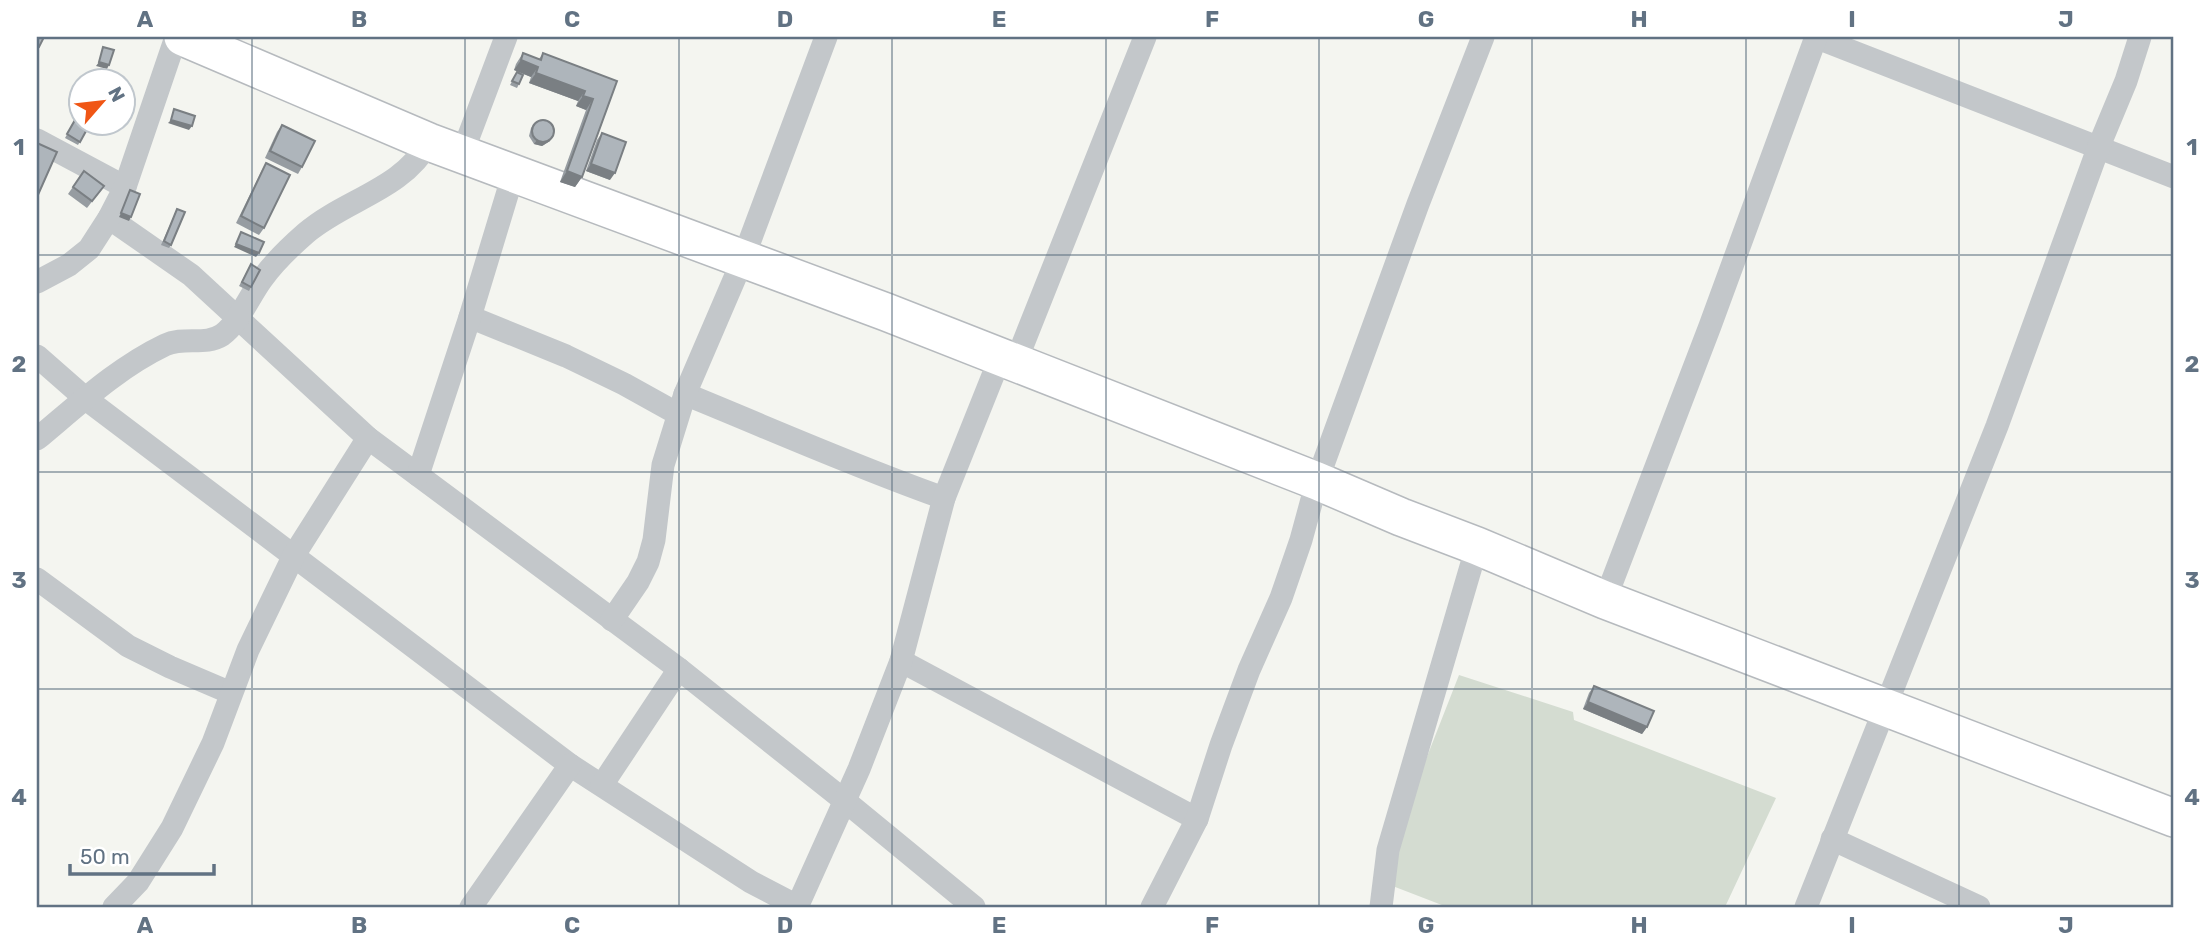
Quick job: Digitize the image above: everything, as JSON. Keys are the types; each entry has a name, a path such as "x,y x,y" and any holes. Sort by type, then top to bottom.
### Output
{"main road":[{"path":"183,37 513,175 639,219 886,312 1317,481 1605,600 2174,818"}],"street":[{"path":"37,282 69,265 89,249 109,218 125,187 176,37"},
{"path":"37,439 125,368 167,344 183,339 213,340 226,332 262,278 285,251 323,219 377,192 420,158 445,148 506,37"},
{"path":"612,620 648,562 654,540 663,465 682,404 743,259 826,37"},
{"path":"37,356 86,399 570,765 751,882 797,907 845,801 901,661 944,498 1008,361 1145,37"},
{"path":"1152,907 1197,819 1249,670 1281,598 1317,481 1418,204 1483,37"},
{"path":"1605,600 1816,37 2174,177"},
{"path":"1806,907 1997,426 2140,37"},
{"path":"37,140 125,187"},
{"path":"418,475 513,175"},
{"path":"109,218 191,275 368,438 680,669 974,907"},
{"path":"470,317 566,356 624,384 815,447 883,477 944,498"},
{"path":"114,907 138,882 172,828 213,743 248,650 293,555 368,438"},
{"path":"1381,907 1388,850 1477,546"},
{"path":"37,579 128,646 231,692"},
{"path":"901,661 1197,819"},
{"path":"603,785 680,669"},
{"path":"473,907 570,765"},
{"path":"1832,839 1979,907"}],"shaded area":[{"path":"1459,675 1573,712 1574,720 1776,798 1725,907 1447,907 1390,885 1394,841"}],"building":[{"path":"37,37 44,37 39,47 37,46"},
{"path":"103,47 114,50 109,65 99,62"},
{"path":"523,53 541,60 543,53 617,81 582,177 567,171 593,99 583,96 585,91 536,73 538,67 521,60"},
{"path":"517,72 523,75 519,84 512,81"},
{"path":"174,109 195,116 192,126 171,120"},
{"path":"543,120 551,123 554,131 551,139 543,142 535,139 532,131 535,123"},
{"path":"282,125 315,141 302,167 270,151"},
{"path":"602,133 626,142 615,173 591,164"},
{"path":"70,136 83,136 80,142"},
{"path":"37,143 57,152 37,197"},
{"path":"266,163 290,175 264,228 241,216"},
{"path":"84,171 104,186 92,201 73,187"},
{"path":"130,190 140,194 131,217 121,213"},
{"path":"177,209 185,212 171,245 164,241"},
{"path":"241,232 264,242 259,253 236,244"},
{"path":"251,264 260,270 251,287 242,282"},
{"path":"1594,686 1654,711 1647,727 1588,702"}]}
